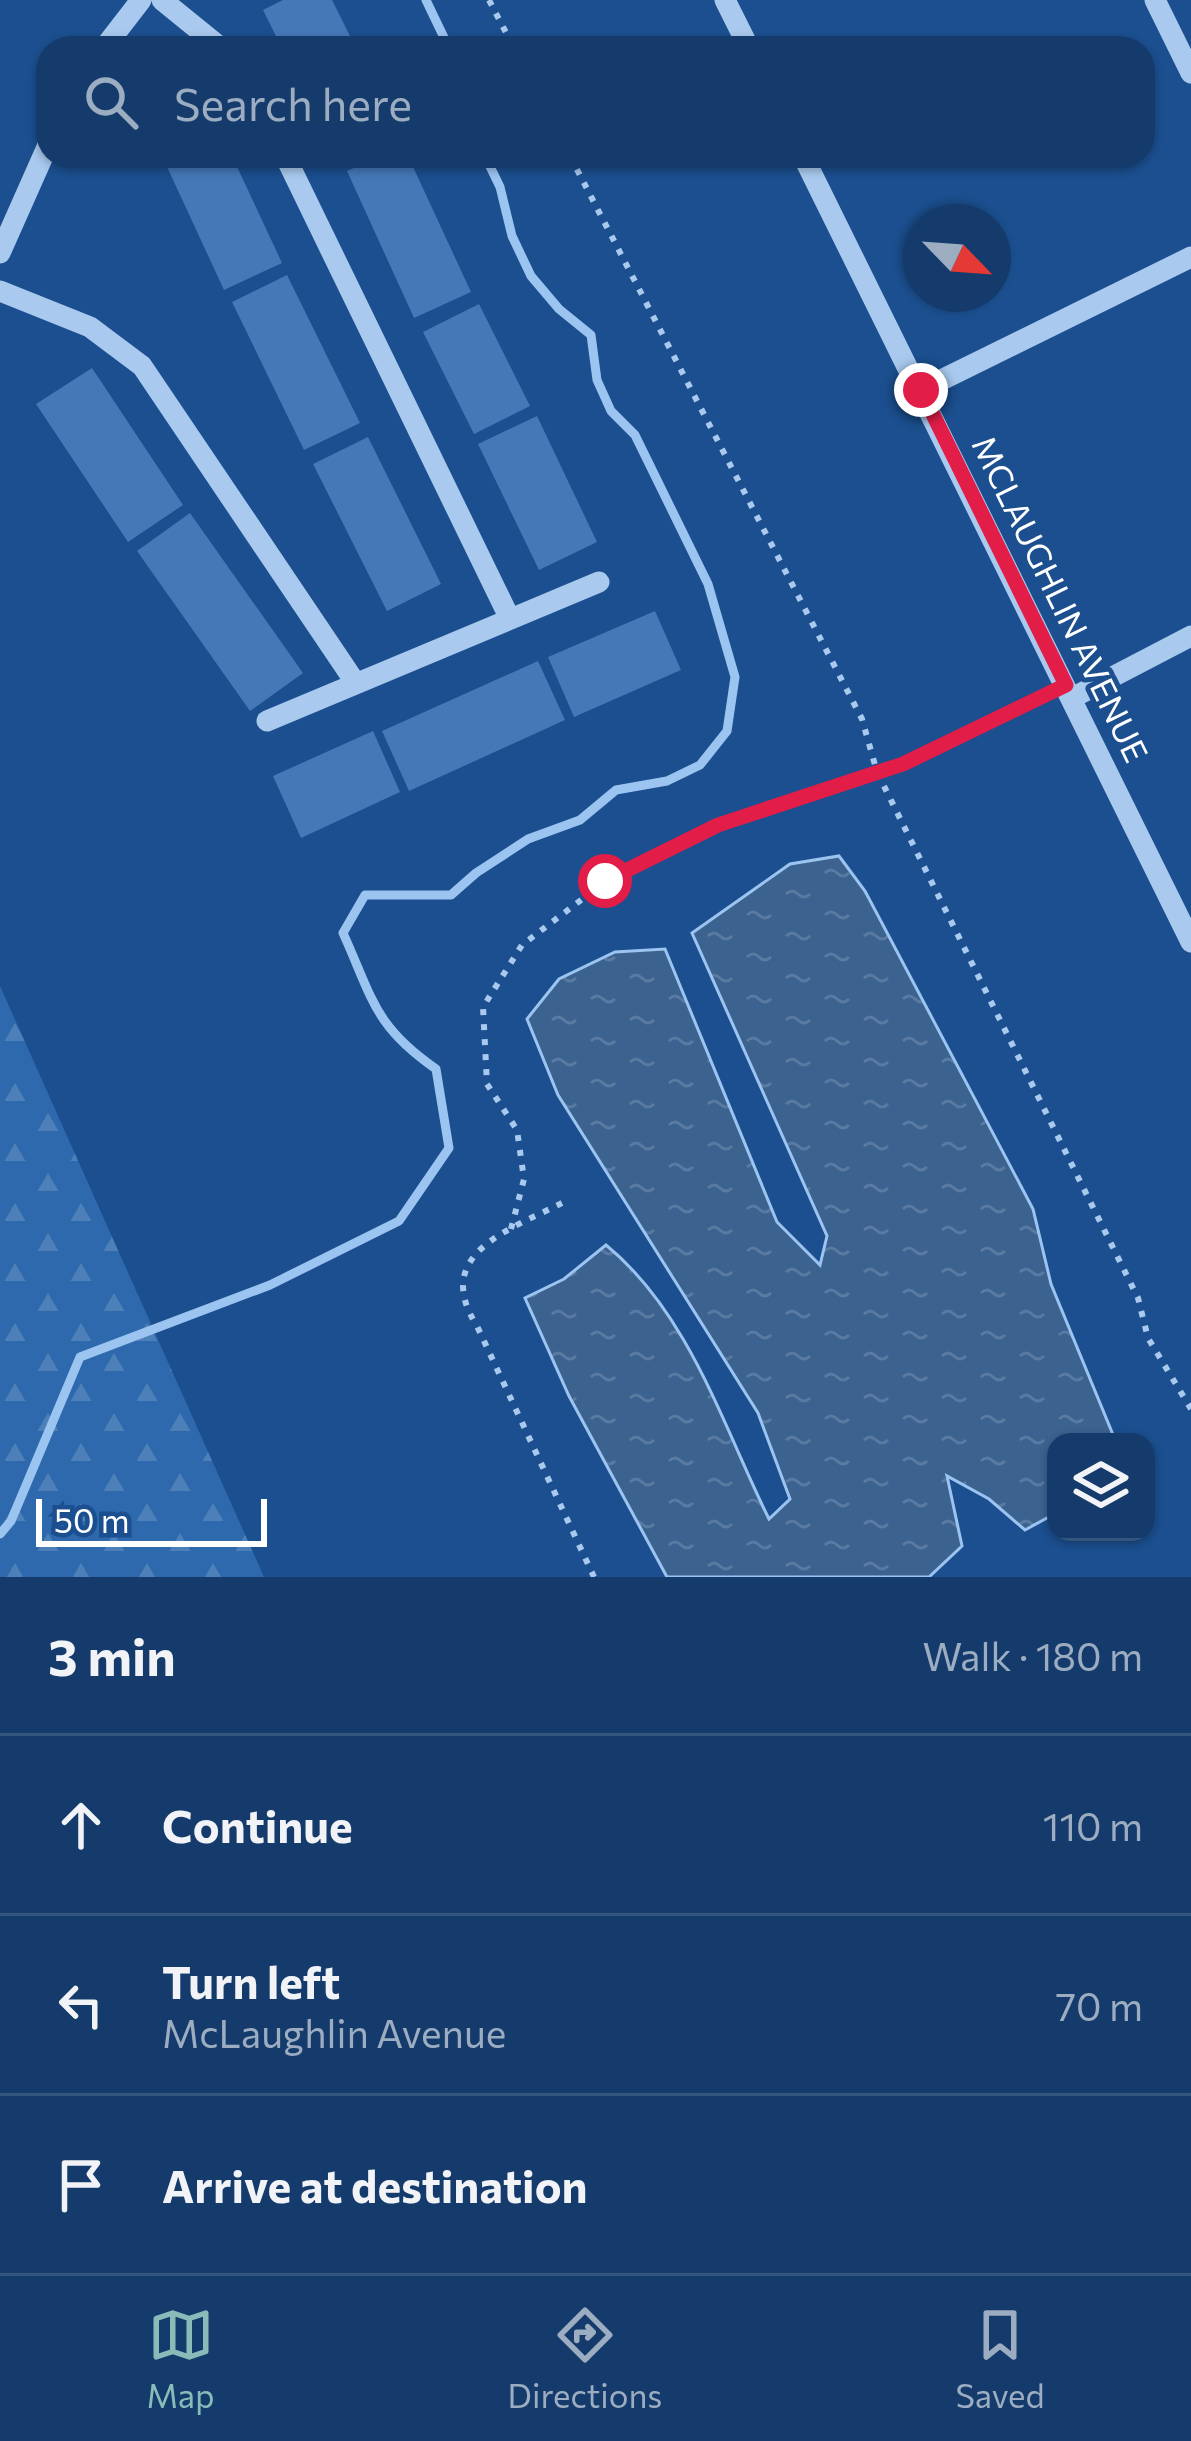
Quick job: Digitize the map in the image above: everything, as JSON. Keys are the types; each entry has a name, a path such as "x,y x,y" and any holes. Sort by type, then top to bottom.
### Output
{"street":[{"path":"113,36 141,0"},
{"path":"162,0 206,36"},
{"path":"725,0 743,36"},
{"path":"1156,0 1191,73"},
{"path":"0,253 38,168"},
{"path":"291,168 510,619"},
{"name":"MCLAUGHLIN AVENUE","path":"809,168 1191,942"},
{"path":"921,390 1191,257"},
{"path":"0,291 90,327 142,366 355,682"},
{"path":"267,721 599,582"},
{"path":"1069,691 1191,636"}],"path":[{"path":"489,0 508,36"},
{"path":"576,168 862,719 877,772 1138,1298 1148,1338 1191,1409"},
{"path":"511,1229 524,1179 517,1130 487,1084 483,1007 522,945 605,881 718,825 903,764 1069,691"},
{"path":"562,1203 472,1255 462,1281 464,1305 594,1577"}],"green space":[{"path":"0,986 264,1577 0,1577"}],"water":[{"path":"839,856 865,891 1033,1209 1051,1284 1112,1433 1047,1433 1047,1518 1025,1530 989,1499 947,1476 962,1546 929,1577 667,1577 569,1396 525,1298 564,1279 606,1245 635,1272 682,1337 769,1519 790,1499 758,1413 558,1095 527,1019 559,979 615,952 665,949 777,1222 820,1265 827,1236 692,933 790,864"}],"building":[{"path":"283,0 332,0 350,36 276,36 263,10"},
{"path":"168,168 238,168 282,263 224,290"},
{"path":"414,168 471,292 414,318 347,171"},
{"path":"287,275 360,423 304,450 232,302"},
{"path":"479,304 530,406 474,434 423,332"},
{"path":"92,368 183,505 128,542 36,404"},
{"path":"537,416 597,542 539,570 478,444"},
{"path":"368,437 441,584 387,611 313,464"},
{"path":"190,513 303,673 250,711 137,551"},
{"path":"655,611 681,670 574,717 548,657"},
{"path":"538,661 565,720 409,791 382,731"},
{"path":"373,731 400,792 301,838 273,776"}],"waterway":[{"path":"426,0 443,36"},
{"path":"0,1534 11,1521 80,1357 270,1285 399,1221 449,1148 436,1069 387,1024 343,933 365,895 451,895 528,839 580,820 616,790 667,781 700,765 727,731 735,677 708,584 635,435 611,411 597,380 591,335 559,309 531,276 512,236 491,168"}],"route":[{"path":"605,881 718,825 903,764 1066,685 921,390"}]}
